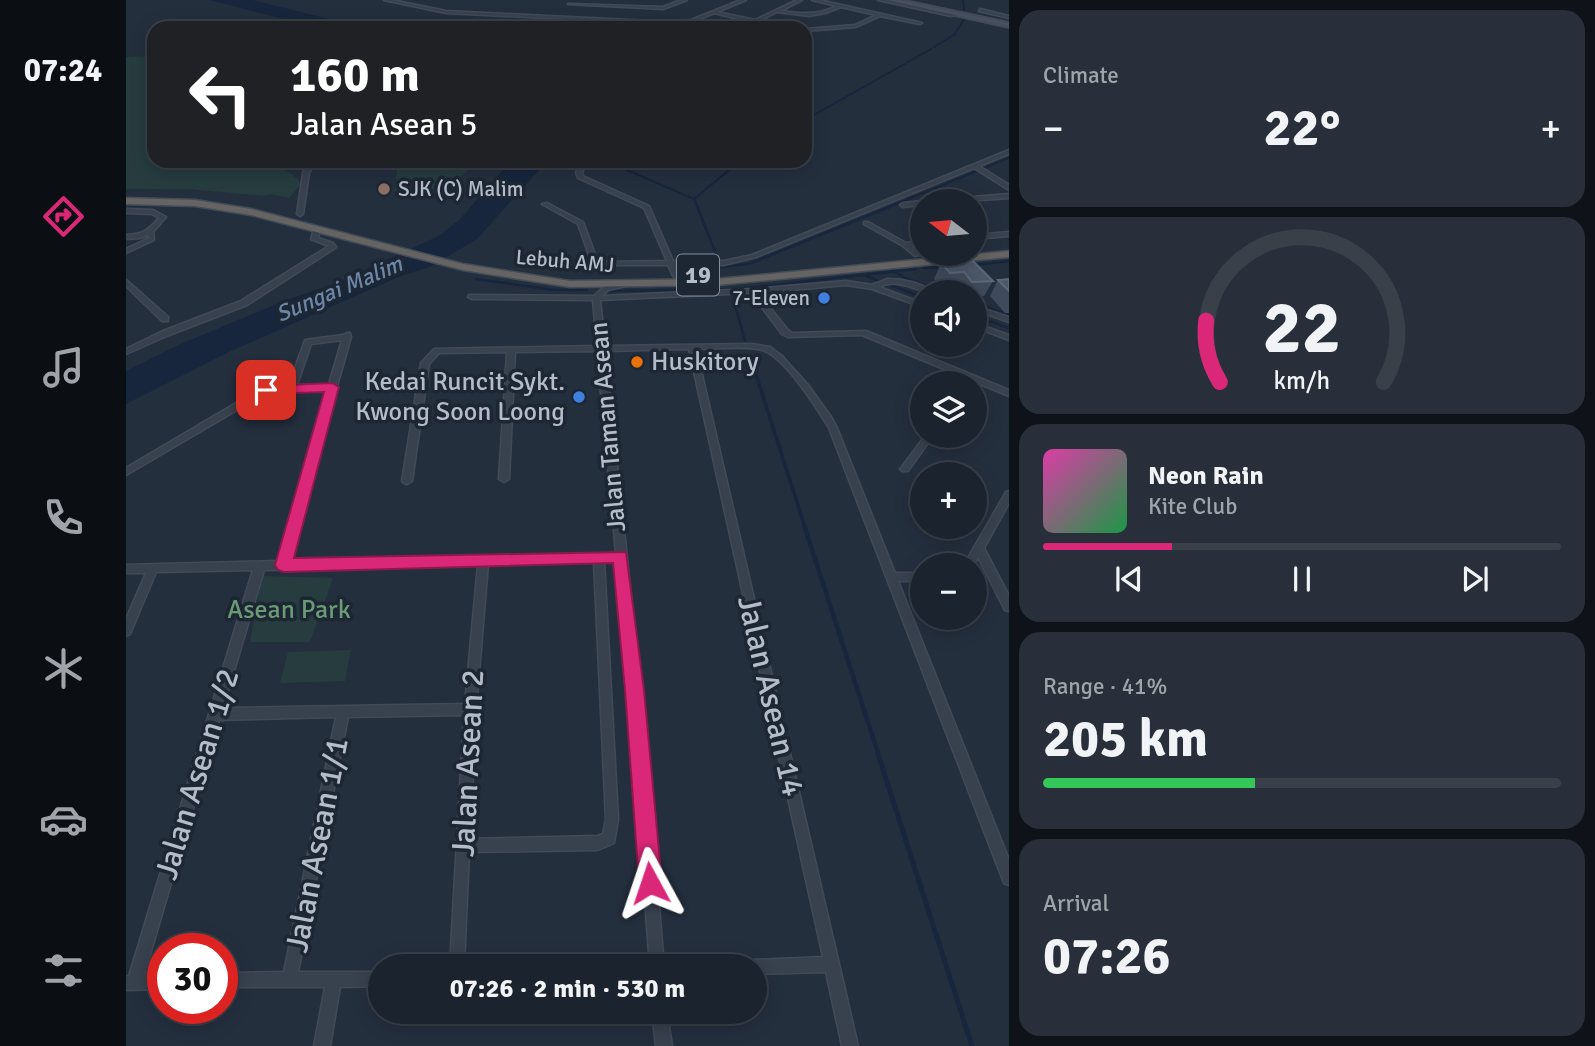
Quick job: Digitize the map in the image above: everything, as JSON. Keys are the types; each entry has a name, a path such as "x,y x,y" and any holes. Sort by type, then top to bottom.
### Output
{"highway":[{"name":"Lebuh AMJ","path":"126,193 206,197 260,204 300,214 370,239"},
{"name":"Lebuh AMJ","path":"126,201 211,205 267,215 466,264 584,284 717,282 1009,254"},
{"path":"987,248 1009,246"},
{"name":"Lebuh AMJ","path":"466,264 572,277 673,270 716,274 910,255"}],"main road":[{"path":"892,0 918,2 1009,24"},
{"path":"905,0 994,16 1009,24"}],"street":[{"path":"386,0 435,10 629,21"},
{"path":"483,0 526,1 524,16"},
{"path":"567,18 570,2 663,8 685,0"},
{"path":"692,21 744,0"},
{"path":"756,21 800,0"},
{"path":"814,0 920,23"},
{"path":"880,0 951,15 962,14"},
{"path":"776,11 812,16 840,6"},
{"path":"979,10 994,16 1009,17"},
{"path":"716,13 750,21"},
{"path":"812,29 856,26 880,14"},
{"path":"545,204 581,223 596,262 673,270 742,260 980,168 1009,152"},
{"path":"300,214 308,168"},
{"path":"582,168 580,177 648,207 673,270"},
{"path":"980,168 1009,188"},
{"path":"987,198 1009,196"},
{"path":"902,205 910,205"},
{"path":"126,211 162,215 162,219 150,232 126,237"},
{"path":"866,223 910,248"},
{"path":"126,352 166,333 244,303 333,247 314,239 317,229"},
{"path":"126,251 152,239 150,232"},
{"path":"987,236 1009,234"},
{"path":"905,245 910,244"},
{"path":"472,296 596,298 753,291 837,283 876,285 890,281 910,286"},
{"path":"126,282 165,319"},
{"path":"584,284 596,298"},
{"name":"Jalan Taman Asean","path":"624,285 606,288 596,298 635,690 656,954"},
{"path":"876,285 910,300"},
{"path":"753,291 785,332 791,335 863,333 946,371"},
{"path":"987,312 1009,320"},
{"path":"987,330 1009,338"},
{"path":"284,565 347,336 308,342 292,387"},
{"path":"407,481 425,363 429,356 444,350 692,346 763,348 773,353 826,414 1009,878"},
{"name":"Jalan Asean 14","path":"692,346 850,1046"},
{"path":"504,479 511,350"},
{"path":"126,471 261,392 292,387 332,387"},
{"path":"987,387 1009,393"},
{"path":"905,469 920,448"},
{"path":"976,553 1009,494"},
{"path":"979,549 1009,607"},
{"path":"126,569 620,556"},
{"path":"463,846 598,843 609,838 612,819 599,557"},
{"name":"Jalan Asean 2","path":"458,954 470,709 483,560"},
{"name":"Jalan Asean 1/2","path":"130,983 260,565"},
{"path":"126,631 153,568"},
{"path":"892,577 910,577"},
{"path":"215,714 470,709"},
{"name":"Jalan Asean 1/1","path":"290,978 343,711"},
{"path":"767,966 832,964"},
{"path":"322,1046 334,979"},
{"path":"238,980 368,979"},
{"path":"661,1024 663,1046"}],"green space":[{"path":"147,56 147,168 280,168 301,184 289,198 270,194 264,196 189,189 126,189 126,57"},
{"path":"470,168 449,188 395,191 397,170"},
{"name":"Asean Park","path":"262,576 333,578 310,642 250,642"},
{"path":"351,650 345,681 280,683 288,652"}],"water":[{"path":"209,0 253,0 337,21 291,21"},
{"name":"Sungai Malim","path":"505,168 541,168 477,239 430,267 403,275 229,352 126,404 126,371 176,346 286,300 331,285 439,236 460,219"}],"building":[{"path":"944,266 978,266 993,281 970,280 964,272 950,273"},
{"path":"1009,279 1009,291 998,280"}],"waterway":[{"path":"963,0 964,10"},
{"path":"934,47 954,35 965,18"},
{"path":"812,116 931,49"},
{"path":"899,203 1009,158"},
{"path":"622,168 694,199"},
{"path":"694,199 732,168"},
{"path":"695,201 718,259"},
{"path":"721,267 749,264 904,201"},
{"path":"987,264 1009,261"},
{"path":"924,268 943,267"},
{"path":"894,271 916,269"},
{"path":"611,291 737,289 894,271"},
{"path":"894,271 911,280"},
{"path":"866,276 910,292"},
{"path":"476,279 555,290 587,290"},
{"path":"734,301 745,341"},
{"path":"987,307 1009,315"},
{"path":"987,320 1009,328"},
{"path":"750,356 805,527"},
{"path":"804,525 879,756"},
{"path":"878,754 972,1046"}],"place":[{"name":"SJK (C) Malim","path":"384,189"},
{"name":"7-Eleven","path":"824,298"},
{"name":"Huskitory","path":"637,362"},
{"name":"Kedai Runcit Sykt. Kwong Soon Loong","path":"579,397"}],"route":[{"path":"266,390 332,387 284,565 620,556 635,690 650,883"}]}
